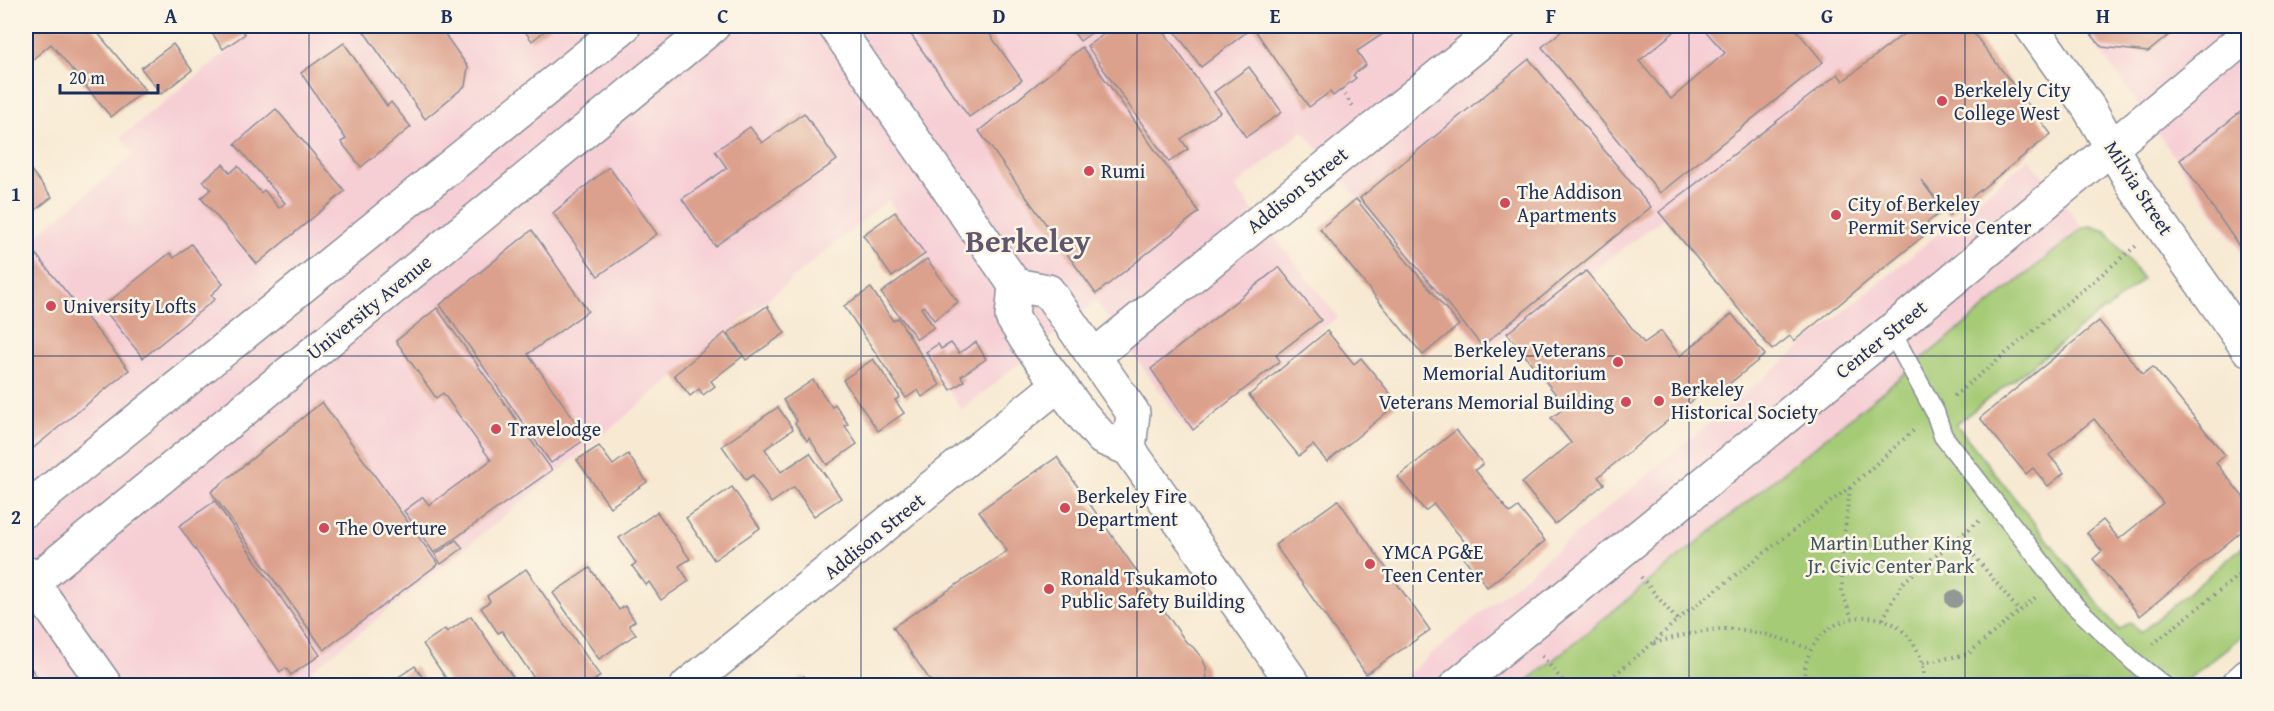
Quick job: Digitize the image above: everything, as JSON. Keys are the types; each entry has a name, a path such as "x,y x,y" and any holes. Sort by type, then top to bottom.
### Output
{"street":[{"path":"26,510 624,26"},
{"name":"University Avenue","path":"28,581 713,26"},
{"path":"835,26 1015,285 1012,317 1059,384 1102,438 1129,449 1295,686"},
{"name":"Addison Street","path":"1094,356 1500,26"},
{"name":"Milvia Street","path":"2031,26 2089,108 2135,188 2248,349"},
{"name":"Center Street","path":"1456,686 1891,331 2248,34"},
{"path":"1015,285 1048,291 1094,356 1132,413 1129,449"},
{"name":"Addison Street","path":"694,683 1059,384"},
{"path":"28,581 106,686"},
{"path":"2237,686 2248,676"}],"lane":[{"path":"1891,331 1935,412 1943,435 1998,507 2075,606 2133,661 2164,686"}],"path":[{"path":"1904,34 1900,29 1905,26"},
{"path":"1601,686 1677,620 1850,487 1935,412 2162,225"},
{"path":"1850,487 1842,553 1842,592 1852,618"},
{"path":"1883,619 1902,583 1998,507"},
{"path":"1959,537 2019,611"},
{"path":"1620,552 1677,620"},
{"path":"2104,686 2248,568"},
{"path":"1923,663 1968,654 2055,580"},
{"path":"1805,686 1804,666 1810,649 1821,634 1836,624 1852,618 1868,616 1883,619 1901,629 1915,644 1923,663 1923,686"},
{"path":"1653,643 1702,631 1725,629 1781,638 1810,649"}],"shaded area":[{"path":"259,26 1915,26 1844,84 1484,352 1303,131 1235,187 1338,317 1190,434 1096,301 962,410 880,292 927,257 888,200 441,568 293,685 26,685 26,230 33,238 134,155 121,137"},
{"path":"2081,26 2248,26 2248,263 2117,74"},
{"path":"2029,158 2083,228 1521,685 1393,686"}],"green space":[{"name":"Martin Luther King Jr. Civic Center Park","path":"2090,226 2106,231 2143,279 2106,310 1956,424 2119,630 2130,622 2140,633 2248,542 2248,631 2181,685 1521,686 2083,228"}],"building":[{"path":"26,26 92,26 145,90 111,117 51,44 26,65"},
{"path":"207,26 239,26 245,34 223,49"},
{"path":"360,26 439,26 468,67 465,86 425,119"},
{"path":"521,26 551,26 532,41"},
{"path":"905,26 984,26 1022,80 969,117"},
{"path":"1069,26 1101,26 1080,41"},
{"path":"1116,26 1160,26 1220,112 1181,139 1188,149 1169,162 1087,46"},
{"path":"1171,26 1246,26 1249,30 1201,67"},
{"path":"1252,26 1395,26 1357,51 1366,65 1353,75 1356,78 1333,96 1330,92 1309,107"},
{"path":"1568,26 1681,26 1639,61 1671,99 1725,53 1701,26 1793,26 1823,62 1660,193 1542,47"},
{"path":"1914,26 1968,26 2051,134 1949,215 1921,180 1943,210 1927,223 1932,229 1794,341 1790,336 1772,350 1659,212 1838,74 1843,81"},
{"path":"2084,26 2180,26 2148,52 2102,47"},
{"path":"344,43 387,106 391,102 411,127 361,167 341,142 346,139 301,73"},
{"path":"173,44 192,70 161,94 141,68"},
{"name":"Rumi","path":"1082,47 1199,212 1096,294 979,131"},
{"name":"The Addison Apartments","path":"1529,59 1651,207 1482,346 1360,198"},
{"path":"1249,67 1282,112 1246,137 1214,92"},
{"path":"2248,106 2248,259 2180,160"},
{"path":"276,109 345,191 257,264 201,198 211,189 203,181 223,164 230,173 238,166 261,193 264,190 279,208 285,203 235,144"},
{"path":"804,113 837,160 715,246 682,199 727,168 715,151 750,127 762,143"},
{"path":"26,164 52,197 26,217"},
{"path":"609,167 657,234 598,276 553,213"},
{"path":"1356,199 1459,325 1423,355 1320,229"},
{"path":"895,212 925,254 892,277 863,235"},
{"path":"532,230 588,311 528,354 587,438 551,463 440,305"},
{"name":"University Lofts","path":"26,242 129,370 26,454"},
{"path":"191,244 223,284 211,295 215,299 143,358 102,307 170,253 174,258"},
{"path":"927,259 958,302 934,320 924,306 921,308 934,327 917,339 881,293"},
{"path":"1279,267 1321,320 1276,355 1280,361 1193,430 1151,369"},
{"name":"Veterans Memorial Building","path":"1586,271 1644,343 1661,331 1680,356 1732,314 1765,355 1713,397 1707,389 1598,477 1604,484 1555,524 1522,483 1571,443 1551,418 1566,407 1507,333"},
{"path":"871,288 893,321 898,318 940,385 922,397 918,390 906,398 844,306"},
{"path":"767,306 785,333 746,360 728,333"},
{"name":"Travelodge","path":"437,308 552,470 434,553 404,511 423,497 429,505 491,460 443,393 436,398 396,341"},
{"path":"2099,321 2143,374 2153,367 2225,455 2216,463 2248,503 2248,526 2140,616 2093,559 2102,551 2087,533 2103,520 2119,539 2163,503 2094,419 2049,455 2064,473 2048,486 2033,468 2026,474 1980,418"},
{"path":"1327,331 1354,364 1361,358 1398,403 1327,462 1313,445 1299,456 1249,395"},
{"path":"725,333 743,356 711,381 715,386 703,395 699,389 690,396 674,375"},
{"path":"976,342 986,359 961,376 964,381 951,390 926,352 938,344 941,349 951,343 959,353"},
{"path":"873,359 900,397 895,400 904,413 878,431 843,380"},
{"path":"813,380 832,407 835,404 848,424 845,426 857,444 827,465 809,438 807,441 783,400"},
{"name":"The Overture","path":"322,402 438,564 324,650 211,492"},
{"path":"778,407 793,429 765,449 781,472 810,453 841,498 814,516 794,487 771,503 753,475 746,480 722,446"},
{"path":"1456,430 1483,464 1475,470 1510,513 1518,507 1545,541 1487,587 1460,553 1468,546 1434,504 1425,511 1398,477"},
{"path":"599,446 613,465 628,454 647,482 610,507 577,460"},
{"name":"Ronald Tsukamoto Public Safety Building","path":"1057,457 1186,642 1202,658 1206,667 1207,686 928,686 932,683 893,627 1007,551 979,511"},
{"path":"732,487 760,528 714,560 686,518"},
{"path":"1338,500 1430,630 1366,674 1275,545"},
{"path":"215,501 320,655 291,675 286,668 280,672 179,526"},
{"path":"657,512 690,559 679,566 689,581 661,600 649,582 646,585 632,566 636,563 619,538"},
{"path":"456,540 463,548 441,564 435,555"},
{"path":"590,568 619,610 625,606 635,621 629,625 636,634 599,659 553,593"},
{"path":"526,569 600,676 587,686 534,686 530,680 534,678 502,631 498,633 481,608 490,601 487,596"},
{"path":"471,616 519,686 451,686 423,644 445,629 447,632"},
{"path":"26,661 43,686 26,686"},
{"path":"415,666 428,686 379,686 389,679 391,682"},
{"path":"804,676 810,686 789,686"}],"place":[{"name":"Berkelely City College West","path":"1942,101"},
{"name":"Rumi","path":"1089,171"},
{"name":"The Addison Apartments","path":"1505,203"},
{"name":"City of Berkeley Permit Service Center","path":"1836,215"},
{"name":"University Lofts","path":"51,306"},
{"name":"Berkeley Veterans Memorial Auditorium","path":"1618,362"},
{"name":"Berkeley Historical Society","path":"1659,401"},
{"name":"Veterans Memorial Building","path":"1626,402"},
{"name":"Travelodge","path":"496,429"},
{"name":"Berkeley Fire Department","path":"1065,508"},
{"name":"The Overture","path":"324,528"},
{"name":"YMCA PG&E Teen Center","path":"1370,564"},
{"name":"Ronald Tsukamoto Public Safety Building","path":"1049,589"}],"district":[{"name":"Berkeley","path":"1028,241"}]}
